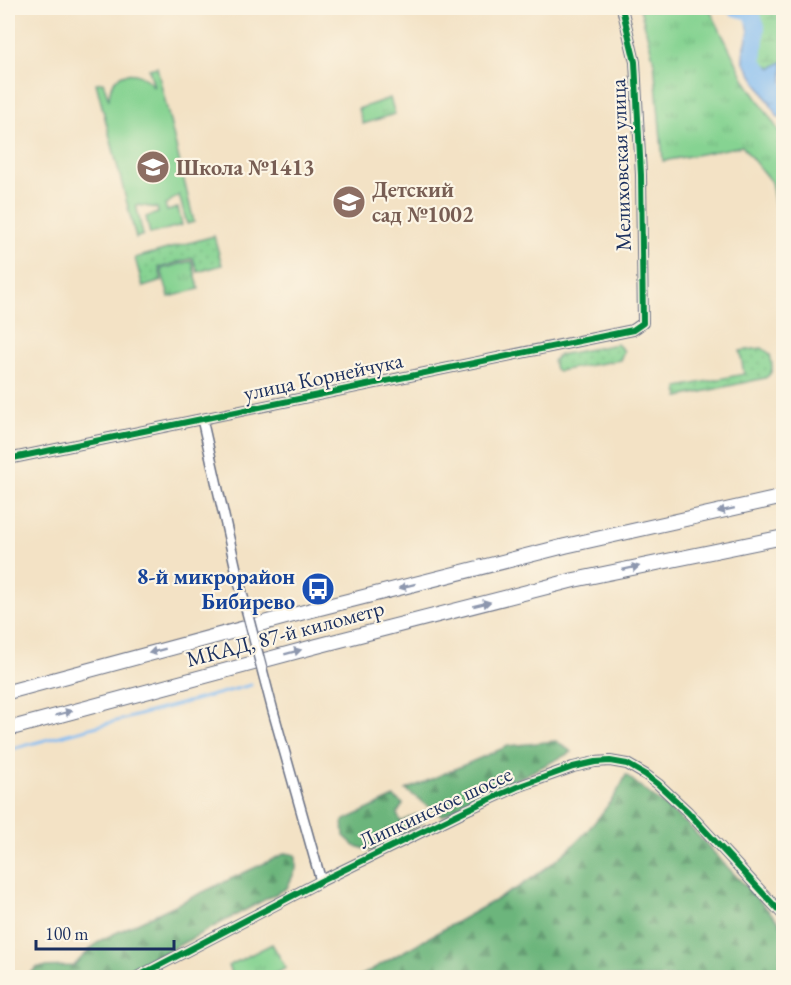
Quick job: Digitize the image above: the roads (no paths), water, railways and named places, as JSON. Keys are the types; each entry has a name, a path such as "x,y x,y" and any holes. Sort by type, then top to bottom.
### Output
{"highway":[{"name":"МКАД, 87-й километр","path":"8,692 308,611 565,546 783,497"},
{"name":"МКАД, 87-й километр","path":"8,729 574,580 783,537"}],"street":[{"name":"Мелиховская улица","path":"622,8 635,62 643,323"},
{"name":"улица Корнейчука","path":"8,459 633,330 643,323"},
{"path":"202,419 238,578 321,881"},
{"name":"Липкинское шоссе","path":"135,978 321,881 517,787 573,767 595,762 610,761 634,767 671,795 783,916"}],"water":[{"path":"726,8 761,8 755,20 753,34 755,48 759,62 772,68 783,61 783,117 778,117 744,62 744,50 749,31 746,17 740,12 729,11"}],"waterway":[{"path":"734,8 750,12 757,26 754,62 784,96"},
{"path":"8,750 251,685"}],"place":[{"name":"Школа №1413","path":"153,167"},
{"name":"Детский сад №1002","path":"349,202"},
{"name":"8-й микрорайон Бибирево","path":"318,589"}]}
